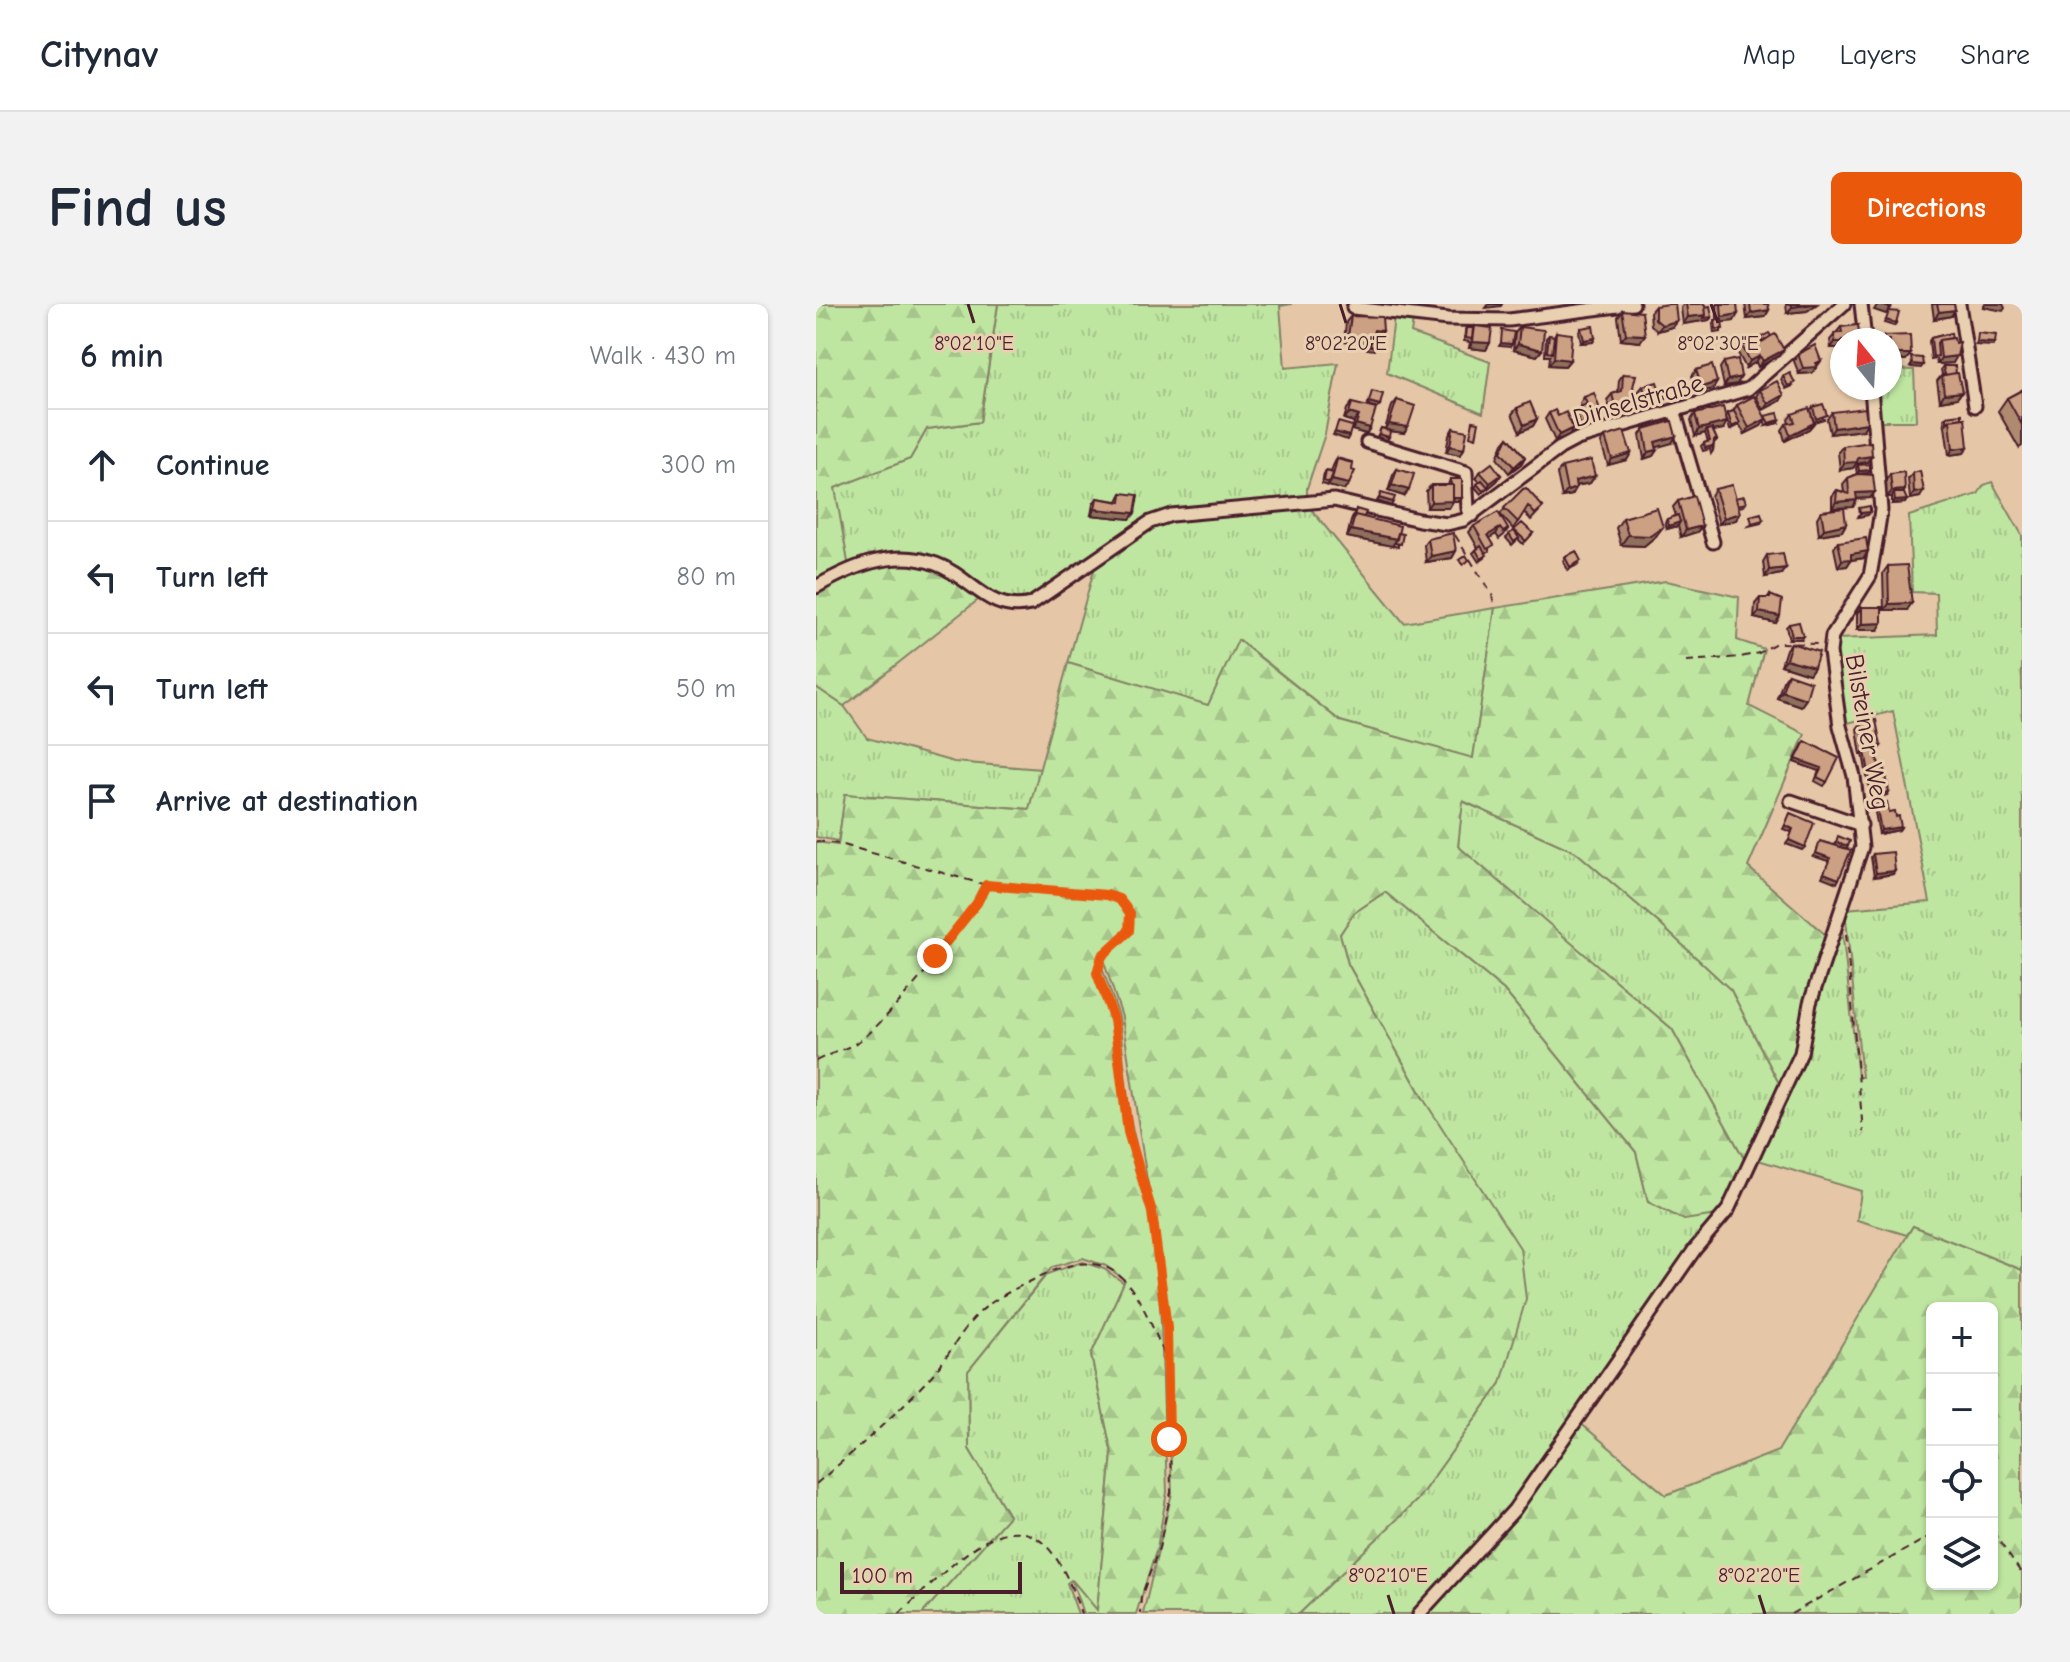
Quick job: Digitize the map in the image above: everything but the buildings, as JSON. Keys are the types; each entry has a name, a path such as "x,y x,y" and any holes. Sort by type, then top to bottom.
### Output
{"street":[{"path":"1353,308 1448,319 1509,320 1633,304"},
{"name":"Dinselstraße","path":"1450,524 1473,515 1560,448 1577,439 1675,413 1748,389 1844,304"},
{"path":"1861,304 1864,328"},
{"path":"1959,304 1975,406"},
{"name":"Bilsteiner Weg","path":"1419,1614 1514,1510 1686,1261 1728,1210 1801,1053 1810,1003 1857,872 1862,847 1854,776 1840,726 1831,644 1832,636 1870,576 1873,563 1881,510 1872,400"},
{"path":"1675,413 1713,542"},
{"path":"1367,442 1466,472 1468,509 1473,515"},
{"path":"816,587 862,564 901,559 937,564 997,604 1021,606 1031,604 1160,518 1324,500 1450,524"},
{"path":"1791,801 1861,825"}],"path":[{"path":"1450,524 1492,595 1495,608"},
{"path":"1686,661 1741,657 1759,653 1776,643 1831,644"},
{"path":"816,841 840,844 986,885 1107,895 1119,899 1130,913 1129,931 1102,956 1097,973 1114,1020 1128,1132 1152,1212 1165,1297 1171,1492 1159,1548 1141,1597 1140,1614"},
{"path":"816,1061 865,1037 951,936 977,903 986,885"},
{"path":"1841,914 1849,954 1863,1132"},
{"path":"816,1484 934,1373 986,1306 1052,1269 1082,1260 1115,1272 1137,1295 1166,1359"},
{"path":"899,1614 965,1554 987,1541 1019,1531 1034,1533 1052,1549 1072,1585 1081,1614"},
{"path":"1791,1614 1926,1538"},
{"path":"1998,1540 2022,1574"}],"green space":[{"path":"816,304 998,304 980,422 927,429 910,459 835,488 850,574 871,567 910,562 934,565 957,580 978,600 844,706 816,687"},
{"path":"998,304 1292,304 1280,306 1285,368 1338,363 1325,434 1307,488 1307,497 1166,512 1028,602 998,600 958,572 878,556 848,564 834,488 910,459 927,429 980,422"},
{"path":"1394,318 1413,320 1411,333 1490,362 1483,413 1387,373"},
{"path":"1902,370 1914,370 1916,421 1881,421 1878,400 1902,400"},
{"path":"1992,482 2022,535 2022,1270 1913,1226 1907,1235 1857,1220 1861,1191 1755,1159 1841,920 1858,1077 1862,1077 1845,909 1930,902 1893,711 1844,724 1836,681 1837,639 1937,635 1936,593 1912,592 1909,516 1978,494 1984,485"},
{"path":"1310,508 1404,623 1495,608 1473,759 1340,721 1239,640 1208,706 1068,663 1096,563 1157,523"},
{"path":"1666,581 1739,597 1737,640 1764,649 1749,706 1805,734 1748,867 1828,937 1800,1049 1782,1089 1731,990 1576,852 1463,801 1458,846 1672,1029 1747,1164 1723,1214 1684,1220 1648,1202 1636,1152 1504,990 1385,892 1354,913 1340,934 1348,964 1424,1100 1520,1248 1526,1299 1501,1383 1417,1500 1299,1614 1143,1614 1172,1493 1165,1298 1122,1017 1102,956 1099,959 1119,1017 1129,1113 1151,1214 1160,1296 1167,1492 1157,1548 1136,1614 1083,1614 1072,1580 1097,1610 1112,1454 1091,1355 1125,1280 1106,1266 1083,1258 1052,1267 968,1371 969,1449 1009,1516 922,1614 816,1614 816,842 838,845 845,794 1029,809 1068,663 1208,705 1238,640 1340,721 1473,758 1495,608"},
{"path":"816,687 844,706 867,738 954,762 1041,769 1029,809 846,794 838,841 816,837"},
{"path":"1462,801 1576,852 1731,990 1782,1089 1747,1164 1672,1029 1458,847"},
{"path":"1385,892 1504,990 1636,1152 1648,1202 1723,1214 1512,1508 1416,1614 1299,1614 1417,1500 1501,1383 1424,1100 1348,964 1340,934 1354,913"},
{"path":"1913,1226 2022,1270 2022,1614 1424,1614 1579,1422 1666,1495 1778,1451"},
{"path":"1082,1262 1104,1269 1124,1283 1091,1355 1112,1454 1097,1611 1071,1580 1067,1583 1078,1614 922,1614 1009,1516 969,1449 968,1371 1047,1274"}],"route":[{"path":"935,956 977,903 986,885 1107,895 1119,899 1130,913 1129,931 1102,956 1097,973 1114,1020 1128,1132 1152,1212 1165,1297 1169,1439"}]}
